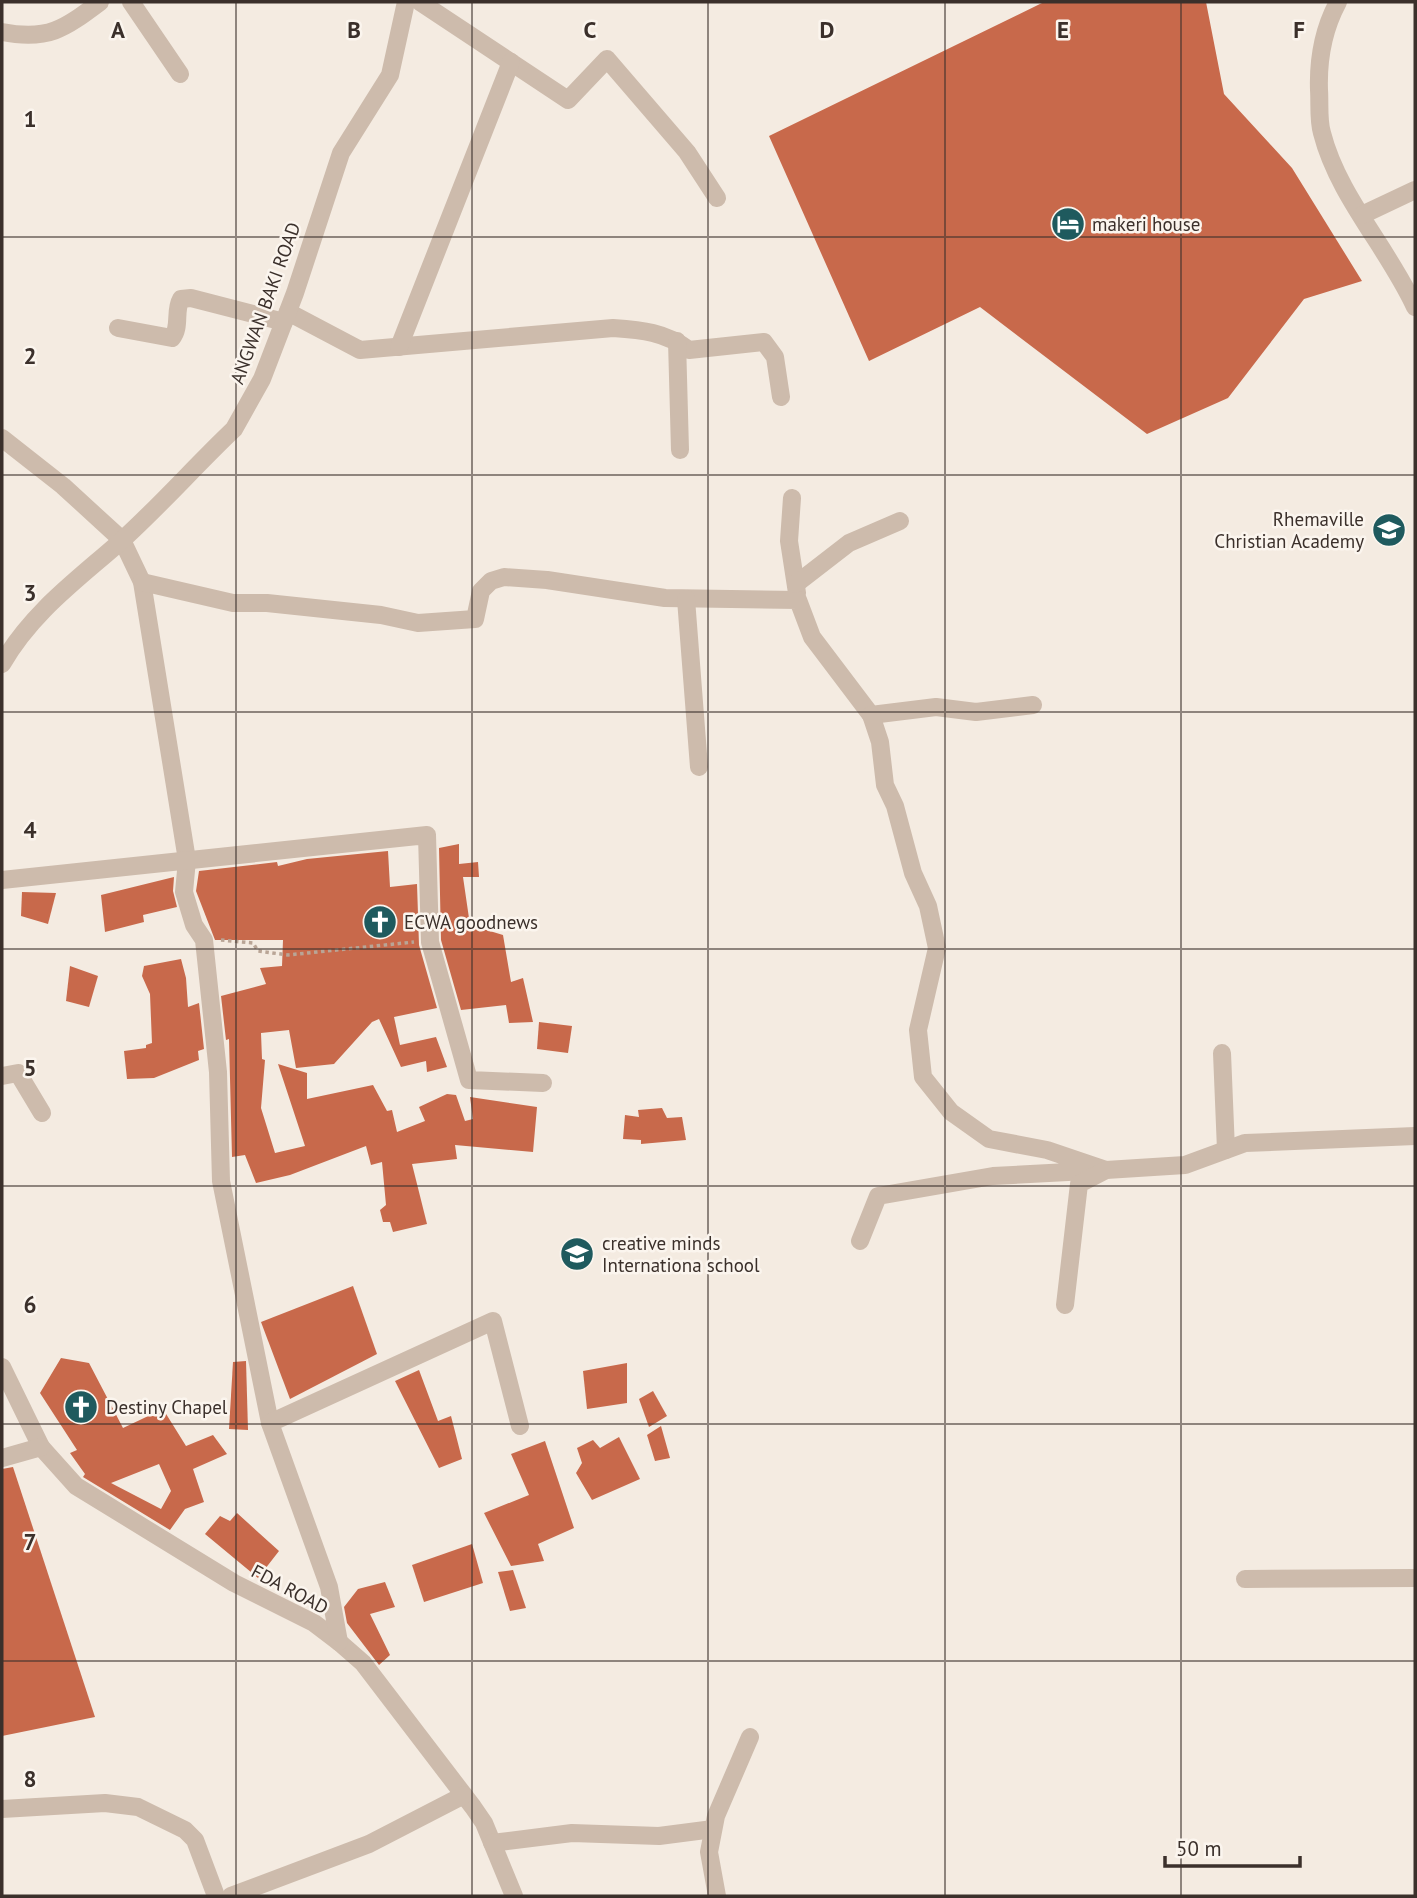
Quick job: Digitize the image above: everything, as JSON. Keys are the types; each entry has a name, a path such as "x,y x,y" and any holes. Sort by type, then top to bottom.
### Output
{"street":[{"path":"2,32 34,36 51,34 69,26 100,2"},
{"path":"131,2 180,74"},
{"name":"ANGWAN BAKI ROAD","path":"2,664 42,610 122,540 234,429 262,379 286,317 341,153 390,75 406,2"},
{"path":"420,2 568,100 607,59 687,152 717,198"},
{"path":"1338,2 1331,14 1318,66 1321,132 1346,190 1402,279 1415,307"},
{"path":"399,347 511,62"},
{"path":"1362,215 1415,190"},
{"path":"118,328 172,338 176,332 178,304 181,299 191,298 286,317 360,350 613,328 653,331 677,341 688,350 764,342 775,357 780,397"},
{"path":"677,341 680,450"},
{"path":"2,438 63,486 122,540 142,582 187,860 184,892 194,925 204,940 218,1072 221,1181 270,1423 329,1587 339,1642"},
{"path":"792,498 789,541 797,592 812,637 871,715 880,742 885,785 895,806 913,873 928,906 937,948 918,1030 923,1077 951,1112 989,1139 1047,1150 1106,1170"},
{"path":"142,582 233,603 267,603 369,613 418,623 475,619 481,592 491,581 504,577 686,598 797,592 849,544 900,520"},
{"path":"686,598 699,767"},
{"path":"871,715 936,707 976,712 1033,705"},
{"path":"2,880 427,835 430,942 469,1080 543,1083"},
{"path":"1222,1053 1226,1150"},
{"path":"2,1076 18,1073 42,1113"},
{"path":"860,1241 878,1196 993,1176 1185,1165 1245,1143 1415,1136"},
{"path":"1065,1305 1079,1184 1106,1170"},
{"path":"270,1423 493,1321 520,1426"},
{"name":"FDA ROAD","path":"2,1367 41,1447 76,1486 234,1583 314,1623 363,1663 484,1823 514,1896"},
{"path":"2,1458 41,1447"},
{"path":"1245,1579 1415,1578"},
{"path":"717,1896 709,1852 713,1829 734,1769 750,1737"},
{"path":"231,1896 369,1844 464,1795"},
{"path":"2,1809 105,1803 138,1807 185,1830 195,1840 216,1896"},
{"path":"492,1843 572,1833 659,1836 713,1829"}],"path":[{"path":"213,940 253,943 258,951 288,955 430,942"}],"building":[{"name":"makeri house","path":"1044,2 1206,2 1224,94 1292,168 1362,281 1304,299 1228,398 1147,434 980,307 869,361 769,136"},
{"path":"459,844 459,864 478,862 479,877 463,877 470,925 503,935 511,982 523,978 533,1022 509,1023 506,1005 461,1010 441,940 439,848"},
{"path":"388,851 390,887 417,884 419,945 437,1008 394,1017 400,1045 436,1037 447,1067 427,1072 426,1061 401,1067 379,1019 372,1022 334,1064 296,1068 289,1030 261,1033 262,1059 265,1060 261,1108 275,1153 305,1146 278,1064 307,1073 307,1099 373,1085 387,1111 392,1110 397,1132 425,1121 419,1107 447,1094 456,1095 465,1121 473,1119 470,1097 537,1107 533,1152 455,1145 457,1159 412,1164 427,1224 393,1232 390,1222 383,1222 380,1210 386,1205 382,1162 371,1165 366,1146 290,1175 256,1183 245,1155 232,1157 229,1039 226,1040 221,996 266,984 260,968 282,966 283,940 215,940 196,891 199,871 277,862 278,866 307,859"},
{"path":"174,877 173,891 177,907 143,915 144,922 105,932 101,895"},
{"path":"22,892 56,893 48,924 21,916"},
{"path":"181,959 186,978 188,1007 199,1003 204,1049 198,1051 199,1060 154,1078 127,1079 124,1051 146,1048 146,1045 152,1043 150,994 142,976 144,966"},
{"path":"70,966 98,976 89,1007 66,1001"},
{"path":"539,1022 572,1026 568,1053 537,1049"},
{"path":"662,1108 667,1118 682,1117 686,1140 641,1144 641,1140 623,1139 625,1115 639,1117 638,1110"},
{"path":"353,1286 377,1354 290,1399 261,1322"},
{"path":"61,1358 89,1363 123,1428 163,1409 186,1446 213,1435 227,1454 193,1469 204,1502 185,1509 170,1530 83,1477 85,1474 70,1453 77,1450 40,1393","holes":["159,1464 171,1491 161,1509 111,1483"]},
{"path":"246,1361 248,1430 229,1429 233,1362"},
{"path":"627,1363 627,1403 587,1409 583,1371"},
{"path":"419,1370 438,1421 451,1416 462,1459 439,1468 395,1381"},
{"path":"653,1391 667,1416 649,1427 639,1399"},
{"path":"661,1426 670,1458 655,1461 647,1435"},
{"path":"619,1437 640,1479 592,1500 576,1473 582,1463 577,1448 593,1440 600,1448"},
{"path":"545,1441 574,1528 538,1544 544,1561 511,1566 484,1513 529,1495 511,1454"},
{"path":"13,1467 95,1717 2,1736 2,1469"},
{"path":"237,1513 279,1551 258,1578 205,1534 220,1516 230,1521"},
{"path":"472,1544 483,1583 424,1602 412,1565"},
{"path":"513,1570 526,1608 510,1611 498,1572"},
{"path":"385,1582 395,1607 370,1614 390,1655 379,1665 347,1623 344,1607 358,1589"}],"place":[{"name":"makeri house","path":"1068,224"},
{"name":"Rhemaville Christian Academy","path":"1389,530"},
{"name":"ECWA goodnews","path":"380,922"},
{"name":"creative minds Internationa school","path":"577,1254"},
{"name":"Destiny Chapel","path":"81,1407"}]}
